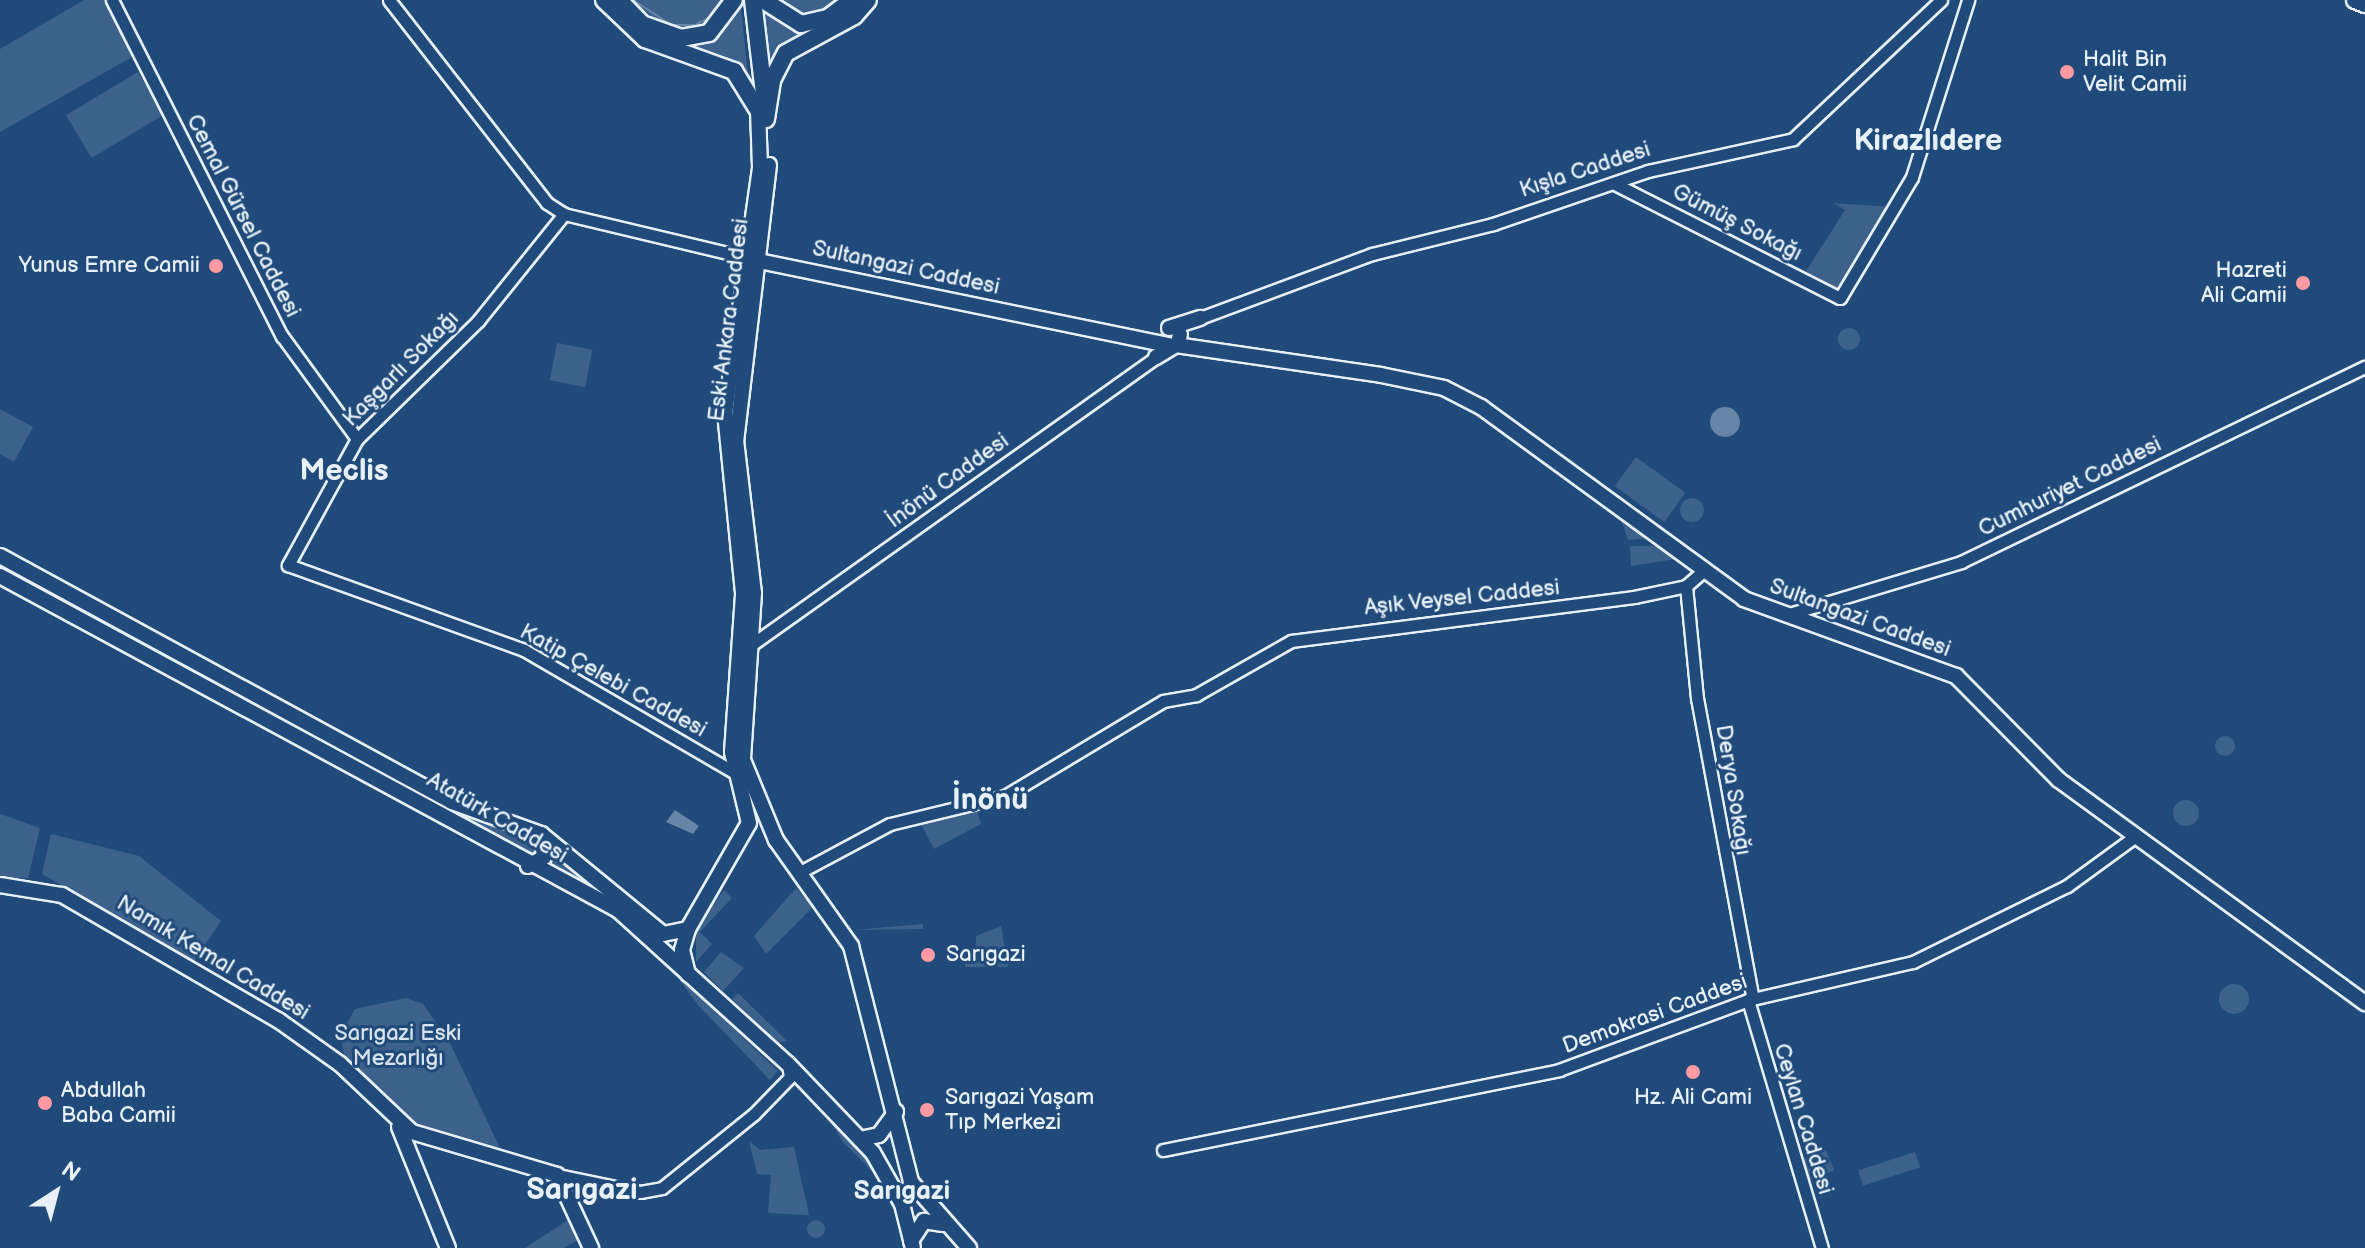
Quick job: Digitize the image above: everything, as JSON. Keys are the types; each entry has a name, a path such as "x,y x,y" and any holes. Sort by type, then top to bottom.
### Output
{"highway":[{"path":"604,0 645,39 734,71 762,115"},
{"path":"619,0 642,24 681,38 709,33 734,0"},
{"path":"745,0 762,115"},
{"path":"753,0 762,115"},
{"path":"763,0 801,24 828,18 852,0"},
{"path":"762,115 772,80 786,53 854,16 868,0"},
{"path":"2355,0 2365,4"}],"main road":[{"name":"Eski Ankara Caddesi","path":"762,115 754,259 736,440 753,579 743,760 776,840 851,946 896,1112"},
{"name":"Eski Ankara Caddesi","path":"741,844 749,823 735,773 739,548 725,414 754,259"},
{"name":"Sultangazi Caddesi","path":"754,259 1044,320 1171,338 1444,388 1599,491 1701,573 1782,616 1956,676 2059,780 2133,838 2365,1003"},
{"name":"Kışla Caddesi","path":"1171,338 1200,318"},
{"path":"1156,357 1171,338"},
{"path":"739,548 751,640 767,638"},
{"name":"Atatürk Caddesi","path":"0,556 452,802 541,834 652,928 671,935 688,929"},
{"path":"6,580 21,568"},
{"name":"Atatürk Caddesi","path":"6,580 412,794 528,866 618,910 788,1064 860,1139 887,1172 912,1244"},
{"path":"38,598 36,587 45,581"},
{"path":"528,866 544,857 541,834"},
{"path":"691,979 682,950 688,929 741,844 776,840"},
{"name":"Namık Kemal Caddesi","path":"0,885 62,895 213,981 324,1051 395,1120 424,1137 557,1175"},
{"path":"860,1139 879,1135 896,1112"},
{"path":"896,1112 911,1182 969,1248"},
{"path":"395,1120 412,1149 448,1248"},
{"path":"412,1149 424,1137"},
{"path":"557,1175 591,1248"},
{"path":"912,1244 924,1221 947,1225"}],"street":[{"name":"Cemal Gürsel Caddesi","path":"112,0 282,336 357,439"},
{"path":"389,0 547,203 564,214 754,259"},
{"name":"Kışla Caddesi","path":"1200,318 1372,254 1615,184 1793,139 1941,0"},
{"name":"Gümüş Sokağı","path":"1615,184 1840,298 1912,177 1968,0"},
{"name":"Kaşgarlı Sokağı","path":"288,565 357,439 478,321 564,214"},
{"name":"İnönü Caddesi","path":"767,638 1156,357"},
{"name":"Cumhuriyet Caddesi","path":"1782,616 1961,562 2365,367"},
{"name":"Katip Çelebi Caddesi","path":"288,565 524,650 735,773"},
{"path":"1686,586 1701,573"},
{"name":"Aşık Veysel Caddesi","path":"800,872 890,824 1005,796 1163,701 1196,695 1291,641 1686,586"},
{"name":"Derya Sokağı","path":"1686,586 1697,698 1751,999"},
{"name":"Demokrasi Caddesi","path":"1163,1150 1559,1070 1751,999 1913,962 2067,886 2133,838"},
{"name":"Ceylan Caddesi","path":"1751,999 1822,1248"},
{"name":"Namık Kemal Caddesi","path":"557,1175 640,1192 662,1188 754,1114 790,1077 788,1064"}],"green space":[{"path":"84,0 105,0 132,57 0,132 0,49"},
{"path":"627,0 725,0 707,27 675,31"},
{"path":"740,0 748,74 690,47 719,33"},
{"path":"767,0 845,0 805,19"},
{"path":"758,2 777,22 806,30 766,70"},
{"path":"138,72 164,115 92,158 66,115"},
{"path":"1833,203 1892,207 1840,295 1806,271 1845,210"},
{"path":"1849,328 1857,331 1860,339 1857,347 1849,350 1841,347 1838,339 1841,331"},
{"path":"557,343 592,350 585,387 550,380"},
{"path":"0,409 33,427 14,462 0,454"},
{"path":"1636,457 1685,493 1664,522 1615,486"},
{"path":"1692,498 1703,505 1704,510 1697,521 1692,522 1681,515 1680,510 1687,499"},
{"path":"1618,510 1652,538 1628,540"},
{"path":"1630,546 1662,546 1676,559 1631,566"},
{"path":"44,588 457,811 539,838 536,857 527,860"},
{"path":"2225,736 2232,739 2235,746 2232,753 2225,756 2218,753 2215,746 2218,739"},
{"path":"2186,800 2196,803 2199,813 2196,823 2186,826 2176,823 2173,813 2176,803"},
{"path":"977,810 981,824 934,849 921,824"},
{"path":"0,814 40,828 28,878 0,878"},
{"path":"51,834 139,856 221,921 194,961 42,874"},
{"path":"554,849 658,937 544,868"},
{"path":"796,888 813,907 766,954 754,936"},
{"path":"724,890 732,898 700,932 712,944 696,962 696,929"},
{"path":"923,924 923,929 854,930"},
{"path":"1001,926 1008,967 965,967 966,949 976,948 976,936"},
{"path":"721,952 744,968 723,991 704,972"},
{"path":"672,970 778,1071 770,1080 698,1005"},
{"path":"2234,984 2245,988 2249,999 2245,1010 2234,1014 2223,1010 2219,999 2223,988"},
{"path":"738,993 787,1041 779,1043 732,999"},
{"name":"Sarıgazi Eski Mezarlığı","path":"406,998 423,1004 449,1041 500,1148 427,1133 345,1058 340,1035 355,1009"},
{"path":"823,1110 877,1167 872,1171 843,1142"},
{"path":"749,1141 760,1150 794,1147 809,1215 768,1213 771,1175 757,1174"},
{"path":"1826,1150 1834,1170 1807,1181 1799,1161"},
{"path":"1915,1152 1920,1167 1863,1186 1858,1171"},
{"path":"568,1220 584,1237 564,1248 525,1248"},
{"path":"812,1220 820,1220 825,1229 823,1236 812,1238 807,1233 807,1225"}],"shaded area":[{"path":"1725,407 1736,411 1740,422 1736,433 1725,437 1714,433 1710,422 1714,411"},
{"path":"675,810 699,826 693,834 666,822"}],"waterway":[{"path":"633,0 671,25 695,25 713,16"}],"place":[{"name":"Halit Bin Velit Camii","path":"2067,72"},
{"name":"Yunus Emre Camii","path":"216,266"},
{"name":"Hazreti Ali Camii","path":"2303,283"},
{"name":"Sarıgazi","path":"928,955"},
{"name":"Hz. Ali Cami","path":"1693,1072"},
{"name":"Abdullah Baba Camii","path":"45,1103"},
{"name":"Sarıgazi Yaşam Tıp Merkezi","path":"927,1110"}],"district":[{"name":"Kirazlıdere","path":"1928,141"},
{"name":"Meclis","path":"344,471"},
{"name":"İnönü","path":"990,800"},
{"name":"Sarıgazi","path":"582,1190"},
{"name":"Sarıgazi","path":"902,1192"}]}
